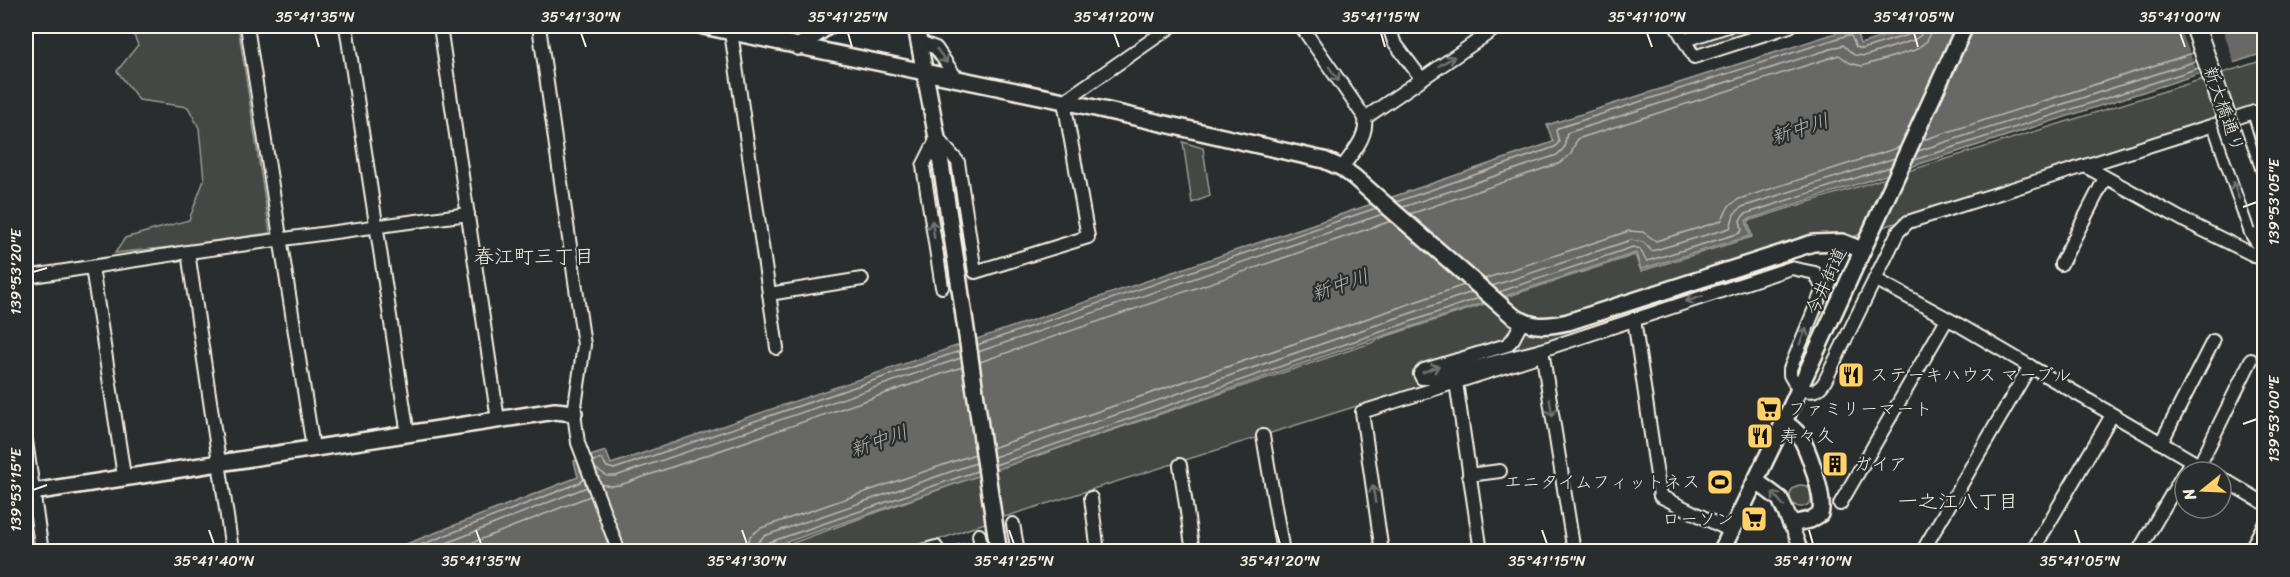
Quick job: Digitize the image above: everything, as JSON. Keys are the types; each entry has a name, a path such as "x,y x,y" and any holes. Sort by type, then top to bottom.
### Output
{"main road":[{"name":"新大橋通り","path":"2194,26 2265,226"},
{"name":"新大橋通り","path":"2208,26 2265,188"}],"street":[{"path":"247,26 313,448"},
{"path":"346,26 408,435"},
{"path":"440,26 498,420"},
{"path":"539,26 584,345 574,413 578,443 619,552"},
{"path":"703,26 1064,101 1308,156 1348,172 1517,319 1533,326 1545,327 1568,322 1813,243 1842,242 1862,249"},
{"path":"798,47 828,26"},
{"path":"916,26 937,138 999,552"},
{"path":"1064,101 1172,26"},
{"path":"1301,26 1365,118 1364,134 1348,172"},
{"path":"1389,26 1394,42 1421,78"},
{"path":"1365,118 1499,26"},
{"path":"1676,26 1694,57 1790,26"},
{"path":"1685,40 1728,26"},
{"name":"今井街道","path":"1721,552 1784,422 1965,26"},
{"path":"731,32 777,348"},
{"path":"920,42 936,48 957,79"},
{"path":"937,138 958,162 975,272 1088,237 1064,101"},
{"path":"1517,319 1513,339 1506,345 1424,370 1420,374 1422,378 1432,378 1542,350 1791,268 1815,273 1823,289 1790,369 1790,375 1798,389 1810,392 1821,389 1898,232 1908,222 2259,110 2265,145"},
{"path":"2214,125 2251,233 2264,261"},
{"path":"937,138 923,166 942,287"},
{"path":"2085,165 2185,221 2264,261"},
{"path":"2061,264 2105,178"},
{"path":"26,277 188,252 468,214"},
{"path":"188,252 232,550"},
{"path":"92,267 124,476"},
{"path":"769,294 862,279"},
{"path":"1875,279 2030,366 2190,460"},
{"path":"1634,319 1660,496 1731,531"},
{"path":"1840,504 1947,320"},
{"path":"2161,443 2212,341"},
{"path":"1382,552 1362,412 1534,359 1542,350"},
{"path":"1542,350 1574,552"},
{"path":"2197,460 2251,360"},
{"path":"1922,552 2030,366"},
{"path":"1456,382 1481,552"},
{"path":"29,492 555,411 574,413"},
{"path":"2033,551 2112,415"},
{"path":"1784,422 1794,429 1802,441 1822,501 1822,510 1816,518 1791,524"},
{"path":"1263,436 1283,552"},
{"path":"26,441 29,492 42,552"},
{"path":"1180,465 1193,552"},
{"path":"1469,475 1500,471"},
{"path":"1756,481 1780,499 1802,552"},
{"path":"2233,485 2265,503"},
{"path":"2138,552 2173,497"},
{"path":"1091,498 1098,552"},
{"path":"1013,524 1018,552"},
{"path":"2249,552 2265,525"},
{"path":"959,552 981,550 979,535"},
{"path":"919,552 936,547 939,552"}],"shaded area":[{"path":"130,26 238,26 270,233 115,253 125,238 189,220 204,180 199,128 188,107 139,100 117,71 138,45"},
{"path":"1746,26 1773,26 1699,49 1695,43"},
{"path":"2264,60 2264,103 1825,246 1414,388 982,524 908,551 768,552 968,479 1384,337 1635,255 1641,271 1752,237 1748,221"},
{"path":"1183,142 1203,148 1210,196 1192,203"},
{"path":"1801,485 1811,492 1812,496 1805,506 1801,507 1791,500 1790,496 1797,486"}],"water":[{"name":"新中川","path":"1917,26 2264,26 2264,53 1746,220 1750,236 1641,269 1636,253 1383,336 761,551 386,552 578,477 574,461 606,451 611,464 1553,142 1547,125 1855,27 1860,44"}],"pier":[{"path":"1954,26 1975,26 1910,171 1884,179"},
{"path":"2179,26 2222,26 2235,66 2200,77"}],"tunnel":[{"path":"942,287 975,272"},
{"path":"979,535 1013,524"}],"place":[{"name":"ステーキハウス マーブル","path":"1851,375"},
{"name":"ファミリーマート","path":"1769,409"},
{"name":"寿々久","path":"1760,436"},
{"name":"ガイア","path":"1835,464"},
{"name":"エニタイムフィットネス","path":"1720,482"},
{"name":"ローソン","path":"1754,519"}],"district":[{"name":"春江町三丁目","path":"534,256"},
{"name":"一之江八丁目","path":"1958,501"}]}
